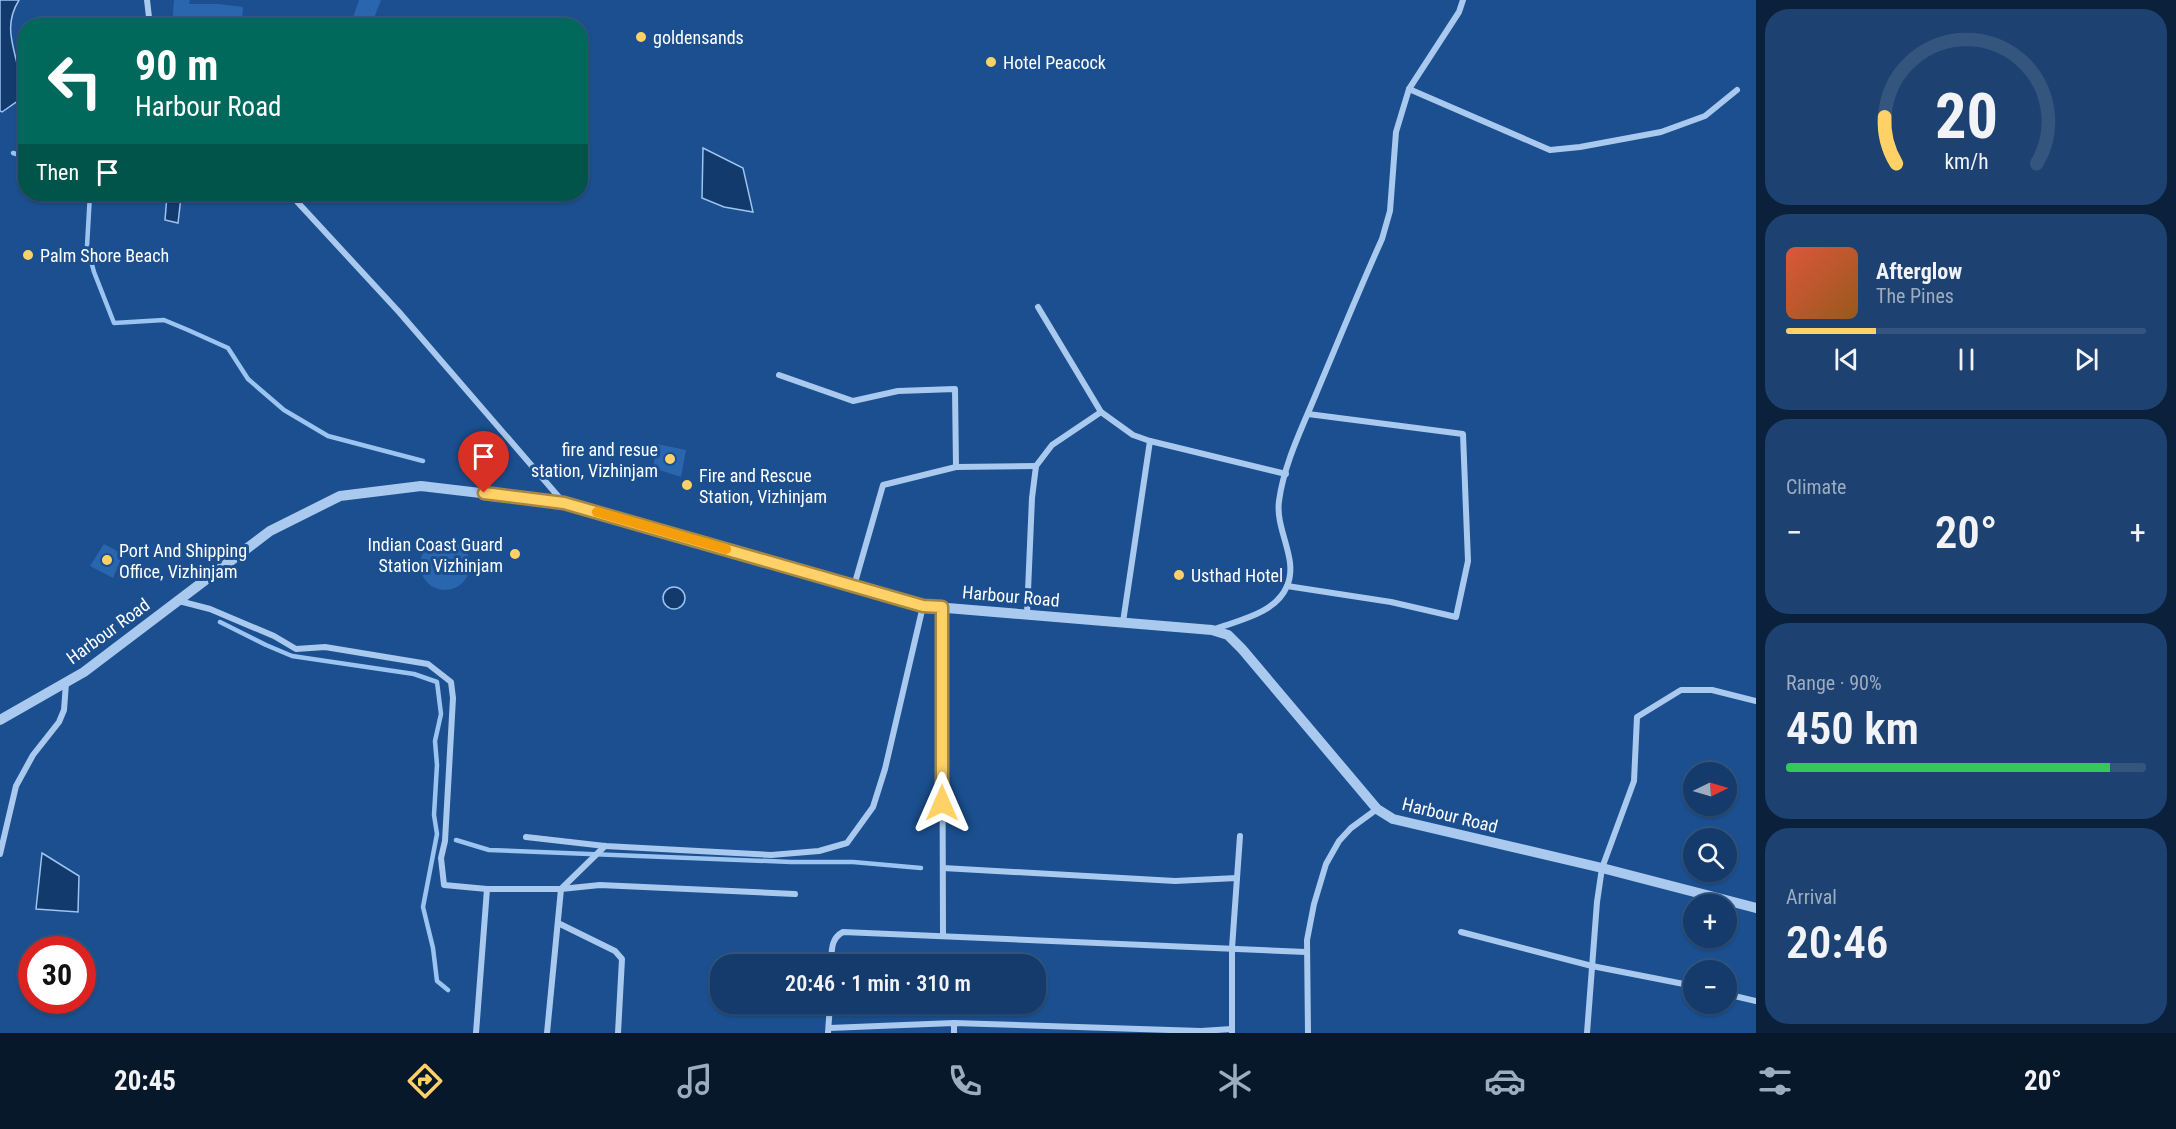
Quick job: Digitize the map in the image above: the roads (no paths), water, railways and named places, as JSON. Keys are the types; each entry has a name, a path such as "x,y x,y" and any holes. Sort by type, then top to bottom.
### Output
{"street":[{"path":"147,0 149,18"},
{"path":"1212,630 1262,611 1276,601 1287,586 1290,563 1280,527 1279,502 1286,474 1308,414 1382,239 1390,211 1396,132 1408,89 1459,12 1463,0"},
{"path":"1408,89 1550,150 1580,147 1661,132 1706,116 1737,90"},
{"path":"296,201 399,312 564,503"},
{"path":"1038,307 1101,412 1133,435 1286,474"},
{"path":"778,375 853,401 898,391 955,389 956,467"},
{"path":"1027,614 1032,498 1036,466 1052,444 1101,412"},
{"path":"1287,586 1391,602 1456,617 1468,561 1463,434 1308,414"},
{"path":"1123,622 1150,441"},
{"path":"854,586 883,485 956,467 1036,466"},
{"name":"Harbour Road","path":"0,720 84,672 270,531 340,496 421,486 564,503 923,606 1212,630 1228,635 1377,809 1393,819 1602,868 1756,908"},
{"path":"177,600 210,609 274,636 296,649 325,647 428,664 451,682 453,698 445,841 441,858 444,885 487,889 561,889 600,885 795,894"},
{"path":"526,837 604,846 771,855 819,851 847,843 873,807 885,769 923,606"},
{"path":"942,607 943,936"},
{"path":"0,854 16,786 33,755 59,722 63,710 66,682"},
{"path":"1587,1033 1602,868 1634,781 1637,717 1681,690 1713,690 1756,702"},
{"path":"1308,1033 1306,952 1314,904 1326,864 1339,841 1377,809"},
{"path":"830,1014 829,1031 954,1023 1232,1031 1232,948 1240,836"},
{"path":"547,1033 561,889 604,846"},
{"path":"943,868 1175,881 1237,878"},
{"path":"476,1033 487,889"},
{"path":"558,923 615,951 622,958 618,1033"},
{"path":"831,954 832,942 843,932 1306,952"},
{"path":"1461,932 1592,966 1683,984"},
{"path":"1737,997 1756,1001"},
{"path":"954,1023 954,1033"}],"water":[{"path":"0,0 19,0 11,21 18,69 18,101 2,112 0,111"},
{"path":"703,148 743,168 753,212 724,207 702,198"},
{"path":"167,201 181,201 178,223 165,220"},
{"path":"674,587 682,590 685,598 682,606 674,609 666,606 663,598 666,590"},
{"path":"42,853 79,876 78,912 36,909"}],"waterway":[{"path":"13,153 18,155"},
{"path":"90,201 87,246 94,272 114,323 164,320 188,330 228,348 248,379 284,410 328,436 423,461"},
{"path":"220,622 292,656 414,674 437,682 441,714 435,741 437,765 434,815 437,834 423,907 433,948 437,981 448,990"},
{"path":"456,840 489,850 791,862 853,862 921,868"}],"place":[{"name":"goldensands","path":"641,37"},
{"name":"Hotel Peacock","path":"991,62"},
{"name":"Palm Shore Beach","path":"28,255"},
{"name":"fire and resue station, Vizhinjam","path":"670,459"},
{"name":"Fire and Rescue Station, Vizhinjam","path":"687,485"},
{"name":"Indian Coast Guard Station Vizhinjam","path":"515,554"},
{"name":"Port And Shipping Office, Vizhinjam","path":"107,560"},
{"name":"Usthad Hotel","path":"1179,575"}]}
